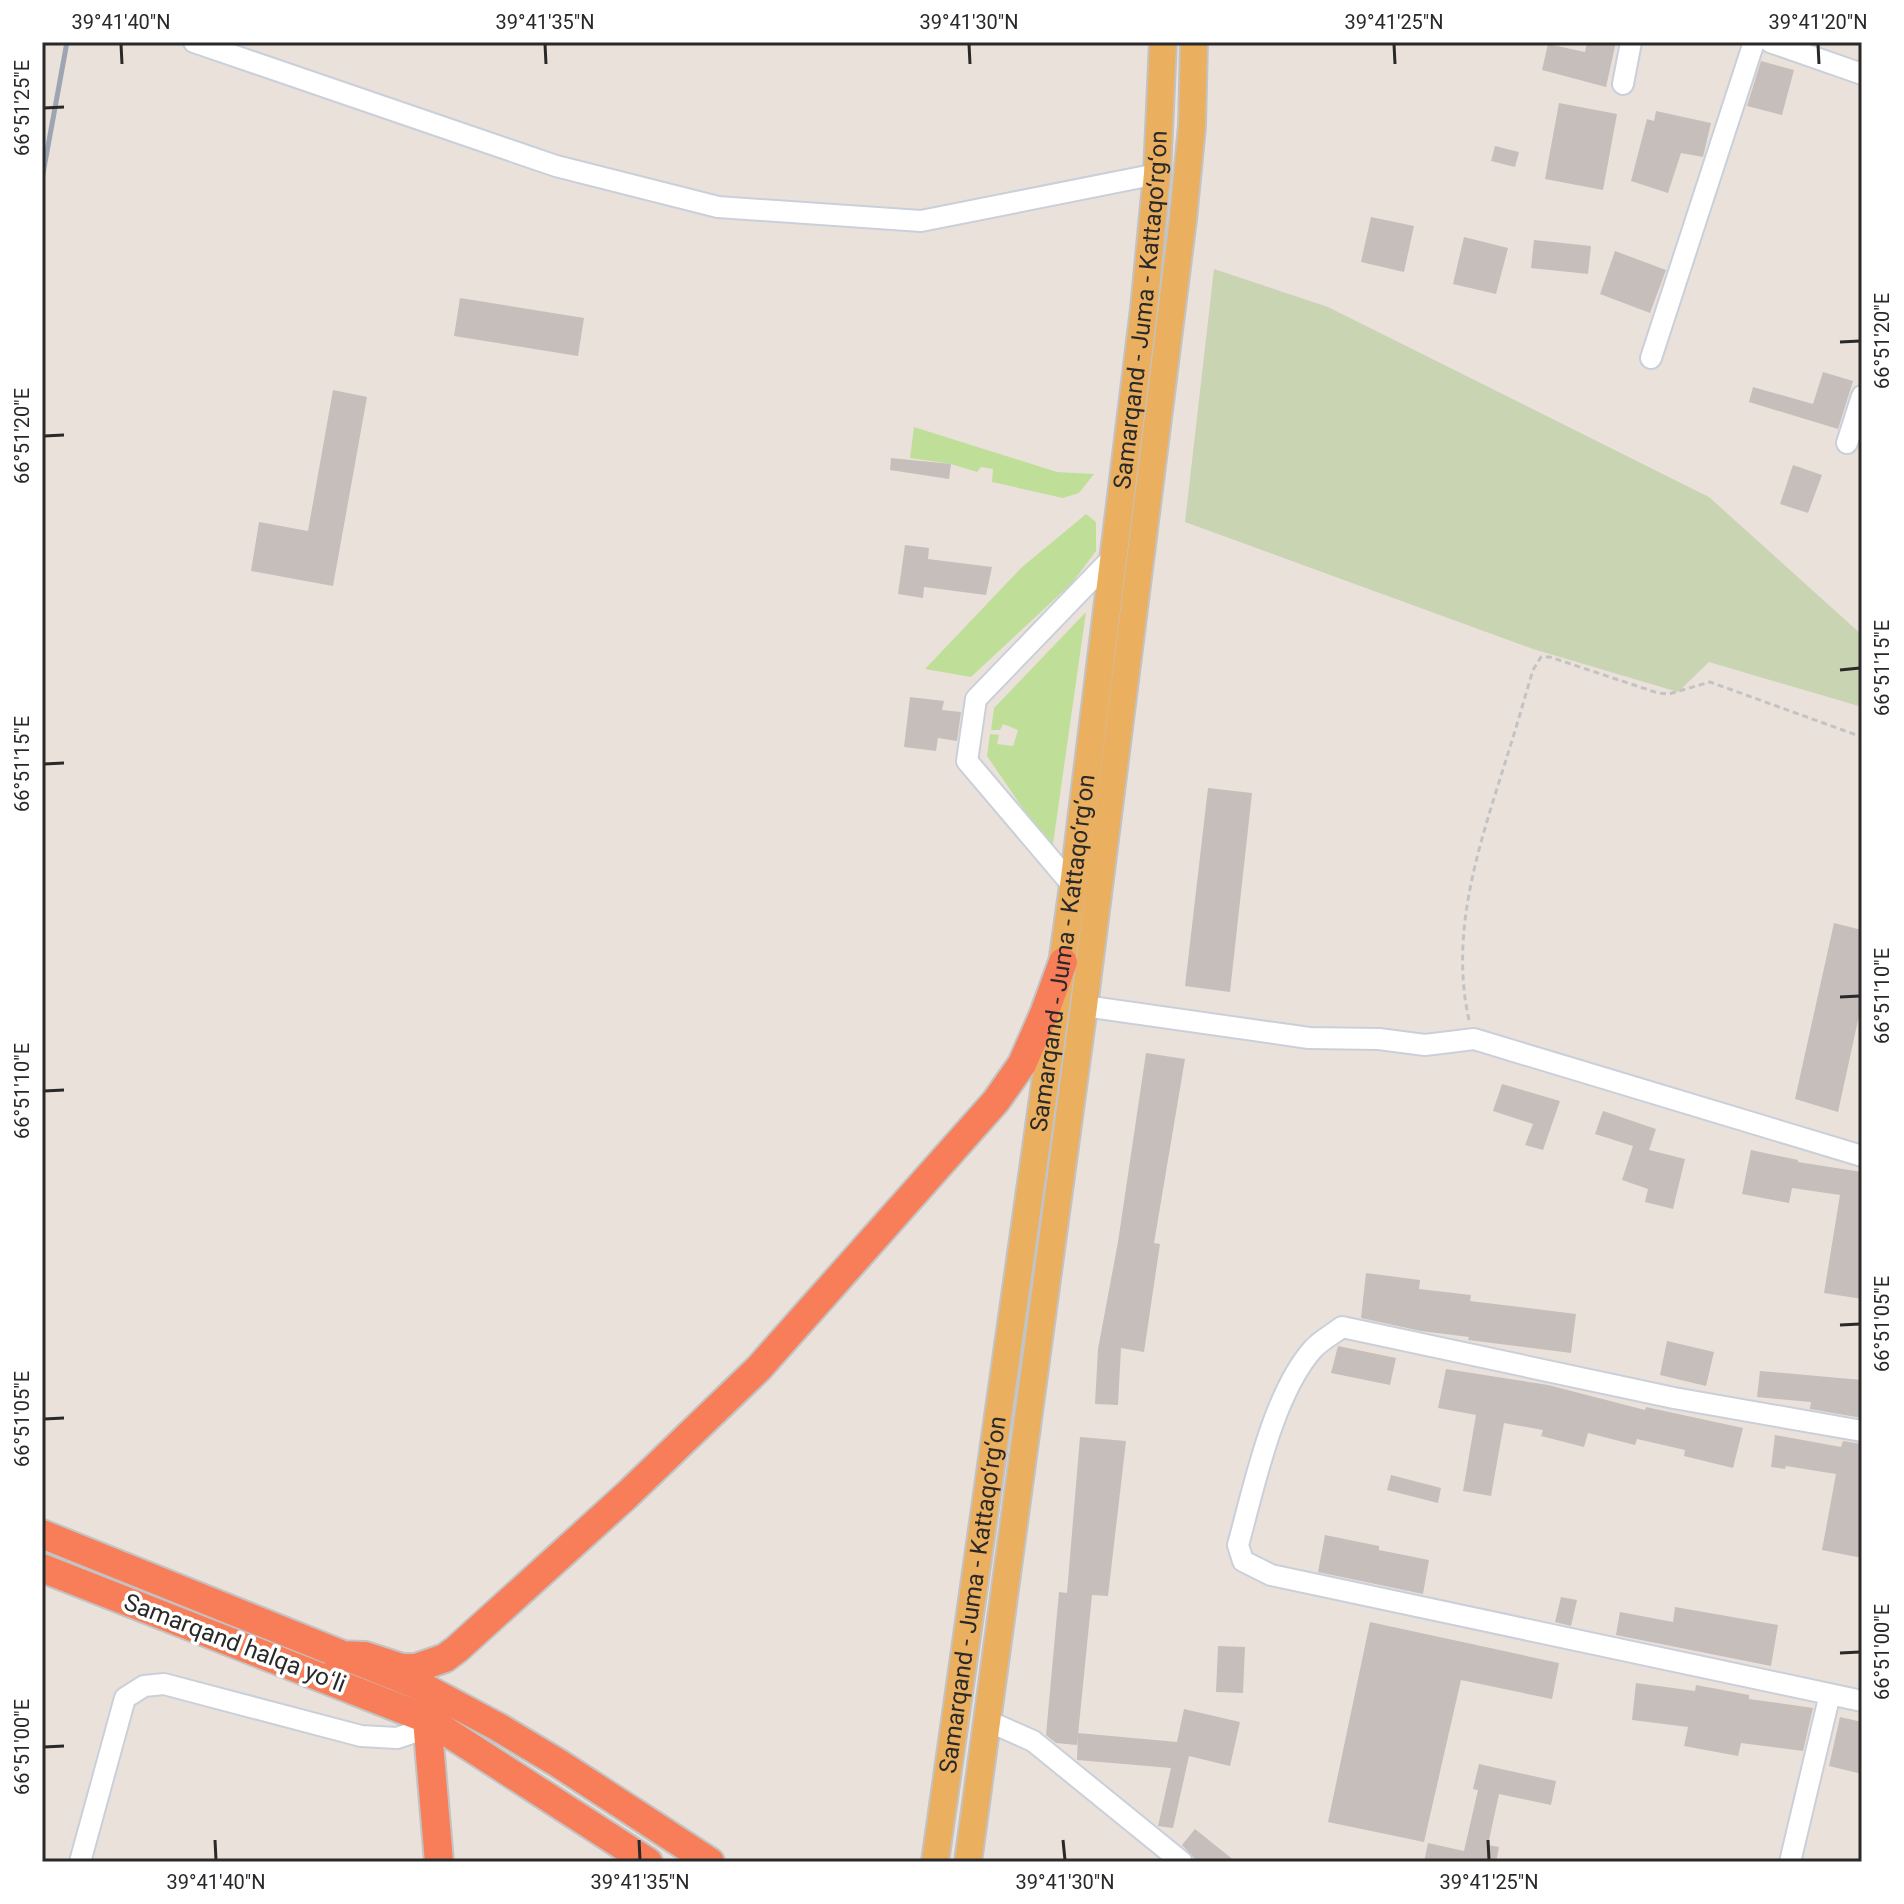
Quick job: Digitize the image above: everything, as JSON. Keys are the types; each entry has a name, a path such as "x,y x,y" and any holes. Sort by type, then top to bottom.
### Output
{"highway":[{"path":"336,1655 365,1656 402,1668 416,1668 445,1658 695,1431 769,1357 996,1101 1022,1064 1063,962"},
{"name":"Samarqand halqa yoʻli","path":"47,1536 290,1633 336,1655 425,1688 558,1763 710,1862"},
{"name":"Samarqand halqa yoʻli","path":"43,1569 382,1700 421,1726"},
{"path":"425,1688 421,1726 439,1862"},
{"path":"421,1726 648,1862"}],"main road":[{"name":"Samarqand - Juma - Kattaqo‘rg‘on","path":"935,1862 1073,886 1157,174 1163,42"},
{"name":"Samarqand - Juma - Kattaqo‘rg‘on","path":"968,1862 1084,1006 1183,219 1192,126 1194,42"}],"street":[{"path":"194,42 556,166 718,207 921,221 1157,174"},
{"path":"1623,84 1631,42"},
{"path":"1651,358 1754,42"},
{"path":"1770,42 1862,74"},
{"path":"1847,443 1862,396"},
{"path":"1073,886 967,761 976,699 1114,556"},
{"path":"1084,1006 1309,1038 1379,1039 1425,1045 1474,1039 1862,1156"},
{"path":"1862,1431 1674,1398 1342,1327 1313,1349 1277,1412 1238,1545 1243,1561 1271,1575 1862,1701"},
{"path":"80,1862 125,1698 144,1686 164,1684 361,1736 397,1738 421,1726"},
{"path":"1790,1862 1830,1694"},
{"path":"988,1721 1033,1741 1182,1862"}],"path":[{"path":"1474,1039 1464,979 1467,902 1499,779 1533,670 1541,657 1550,657 1658,693 1669,694 1710,682 1862,737"}],"green space":[{"path":"1214,269 1328,307 1709,497 1862,635 1862,707 1709,662 1678,692 1533,649 1185,522"},
{"path":"914,427 1057,472 1094,474 1079,493 1063,498 992,482 993,469 981,467 977,472 951,464 910,458"},
{"path":"1086,514 1096,522 1096,551 1072,583 971,677 925,669 1021,568"},
{"path":"1086,612 1052,851 987,756 990,734 999,735 997,744 1013,746 1018,730 1003,724 1000,730 991,730 994,708"}],"building":[{"path":"1587,42 1616,42 1606,87 1542,70 1548,44 1585,52"},
{"path":"1761,61 1794,70 1782,115 1747,106"},
{"path":"1559,103 1617,114 1603,190 1545,179"},
{"path":"1656,111 1711,123 1703,157 1681,153 1668,193 1631,181 1647,119 1654,121"},
{"path":"1495,146 1519,152 1515,167 1491,161"},
{"path":"1371,217 1414,226 1404,272 1361,262"},
{"path":"1464,237 1508,248 1496,294 1453,284"},
{"path":"1534,240 1591,246 1588,274 1531,268"},
{"path":"1615,251 1666,270 1650,313 1600,294"},
{"path":"460,298 584,318 578,356 454,336"},
{"path":"1823,372 1853,381 1838,429 1749,402 1753,387 1813,404"},
{"path":"333,390 367,397 333,586 251,571 259,522 308,531"},
{"path":"891,458 951,464 949,479 890,470"},
{"path":"1793,465 1822,475 1808,513 1780,504"},
{"path":"905,545 929,548 928,559 992,567 986,595 924,587 923,598 898,594"},
{"path":"910,697 944,701 942,710 961,712 957,741 938,738 936,751 904,747"},
{"path":"1208,788 1252,793 1230,992 1185,986"},
{"path":"1834,923 1862,930 1862,1002 1838,1112 1795,1099"},
{"path":"1146,1053 1185,1059 1154,1243 1160,1244 1144,1352 1121,1348 1118,1405 1095,1404 1098,1349 1118,1242"},
{"path":"1502,1084 1560,1101 1543,1150 1525,1145 1533,1124 1493,1111"},
{"path":"1603,1111 1656,1129 1649,1150 1685,1159 1673,1209 1645,1202 1648,1189 1622,1180 1633,1146 1595,1134"},
{"path":"1751,1150 1798,1162 1862,1172 1862,1299 1824,1293 1840,1195 1792,1188 1789,1203 1742,1194"},
{"path":"1366,1273 1420,1280 1419,1289 1471,1295 1470,1301 1576,1314 1571,1353 1468,1340 1469,1337 1421,1331 1361,1318"},
{"path":"1667,1341 1714,1352 1706,1386 1660,1375"},
{"path":"1338,1346 1396,1358 1390,1385 1331,1373"},
{"path":"1446,1369 1548,1385 1645,1410 1646,1407 1743,1428 1733,1468 1684,1456 1685,1450 1637,1439 1635,1445 1588,1433 1584,1447 1541,1436 1543,1430 1504,1423 1491,1496 1463,1491 1476,1415 1438,1408"},
{"path":"1760,1371 1862,1380 1862,1418 1810,1409 1811,1402 1757,1397"},
{"path":"1775,1435 1841,1447 1843,1441 1862,1444 1862,1558 1822,1550 1836,1474 1786,1466 1785,1469 1771,1467"},
{"path":"1080,1437 1126,1441 1108,1596 1092,1595 1077,1745 1056,1743 1046,1735 1059,1592 1067,1593"},
{"path":"1391,1475 1441,1488 1438,1503 1387,1490"},
{"path":"1325,1535 1429,1560 1423,1594 1318,1572"},
{"path":"1561,1597 1577,1600 1571,1626 1555,1622"},
{"path":"1675,1607 1778,1625 1771,1666 1616,1635 1620,1612 1673,1622"},
{"path":"1370,1622 1559,1663 1552,1699 1461,1680 1424,1842 1328,1822"},
{"path":"1218,1646 1245,1647 1243,1693 1216,1692"},
{"path":"1636,1683 1695,1691 1696,1685 1749,1695 1749,1699 1813,1708 1803,1751 1741,1743 1738,1756 1684,1746 1688,1727 1632,1720"},
{"path":"1184,1709 1240,1722 1230,1766 1189,1756 1173,1828 1158,1826 1171,1768 1077,1760 1078,1733 1177,1742"},
{"path":"1840,1717 1862,1722 1862,1774 1829,1766"},
{"path":"1479,1764 1556,1781 1551,1805 1499,1794 1488,1845 1499,1847 1496,1862 1424,1862 1428,1843 1464,1851 1478,1790 1473,1789"},
{"path":"1195,1829 1236,1862 1199,1862 1194,1858 1182,1845"}],"railway":[{"path":"42,179 67,42"}]}
